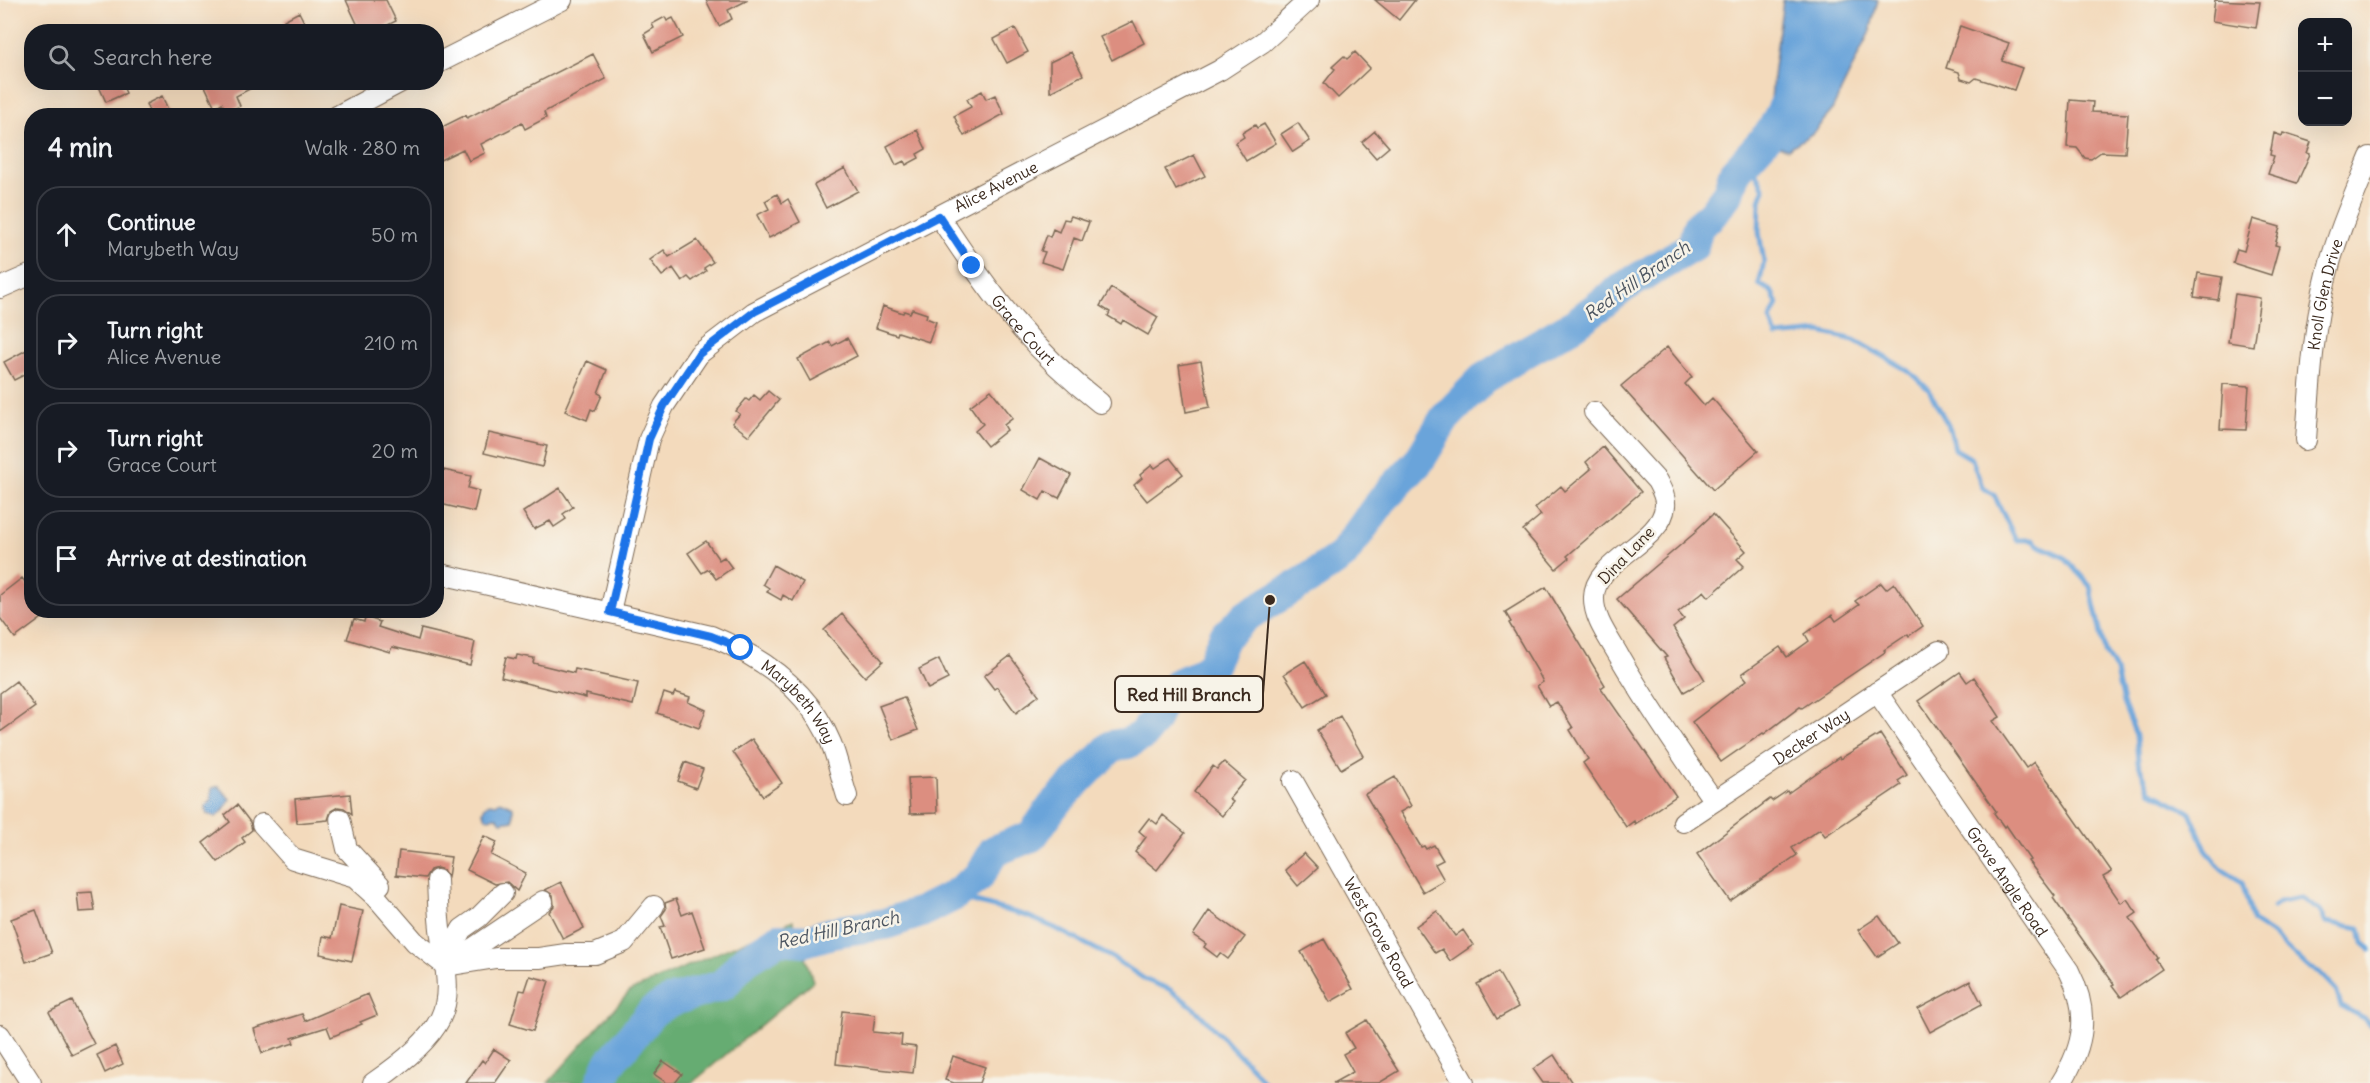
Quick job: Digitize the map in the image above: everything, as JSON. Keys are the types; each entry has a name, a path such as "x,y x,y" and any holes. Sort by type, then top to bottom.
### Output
{"street":[{"path":"444,60 562,0"},
{"name":"Alice Avenue","path":"610,612 649,439 664,406 699,354 754,312 1220,70 1263,42 1309,0"},
{"path":"352,108 386,90"},
{"name":"Knoll Glen Drive","path":"2306,440 2311,362 2326,276 2337,240 2370,157"},
{"name":"Grace Court","path":"939,216 984,283 1014,322 1067,377 1100,403"},
{"path":"0,288 24,278"},
{"name":"Dina Lane","path":"1596,422 1658,481 1666,505 1663,518 1653,530 1602,576 1593,598 1599,621 1640,692 1714,801"},
{"name":"Marybeth Way","path":"444,575 711,636 741,648 792,685 814,711 831,743 847,796"},
{"name":"Decker Way","path":"1683,822 1939,651"},
{"name":"Grove Angle Road","path":"1877,692 2069,971 2078,989 2083,1025 2075,1058 2061,1083"},
{"name":"West Grove Road","path":"1293,781 1464,1083"},
{"path":"340,819 347,849 425,937 446,966"},
{"path":"262,824 293,858 355,879 377,898 415,942 446,966 495,958 595,954 624,942 654,906"},
{"path":"373,1083 396,1068 420,1044 440,1019 447,990 437,880"},
{"path":"446,966 448,953 462,928 479,917 503,893"},
{"path":"446,966 543,902"},
{"path":"0,1035 31,1083"}],"green space":[{"path":"793,920 813,981 692,1083 548,1083 630,991"}],"water":[{"path":"1783,0 1878,0 1870,31 1831,112 1813,133 1788,149 1776,143 1771,127 1772,92"},
{"path":"219,786 230,799 223,811 216,817 207,814 205,807 211,800 212,788"},
{"path":"500,801 513,807 513,820 501,822 497,817 486,818 483,812 485,806"}],"building":[{"path":"346,0 386,0 396,21 390,24 357,24"},
{"path":"706,0 748,0 728,10 732,19 719,26"},
{"path":"1375,0 1415,0 1399,20"},
{"path":"2215,0 2260,2 2256,28 2212,21"},
{"path":"299,12 305,24 286,24 284,20"},
{"path":"665,17 667,21 673,18 683,37 653,52 644,34 654,28 652,24"},
{"path":"1133,21 1144,43 1112,60 1100,37"},
{"path":"1960,26 2009,43 2002,61 2022,68 2014,90 1976,78 1971,82 1961,79 1959,72 1946,68"},
{"path":"1015,28 1028,52 1007,63 994,39"},
{"path":"1071,52 1083,75 1050,92 1050,62"},
{"path":"1355,52 1370,68 1338,98 1324,83 1335,69 1332,67 1344,56 1347,59"},
{"path":"593,54 606,79 544,112 546,118 525,129 522,123 481,144 485,153 469,161 463,149 444,158 444,126 466,115 467,118"},
{"path":"101,90 125,90 126,93 106,102"},
{"path":"207,90 248,90 236,96 240,106 224,108 222,103 215,107"},
{"path":"982,91 986,99 995,95 1004,114 964,136 954,116 971,107 967,99"},
{"path":"162,96 167,108 148,108 146,104"},
{"path":"2070,100 2093,102 2092,112 2128,114 2125,153 2101,152 2091,159 2085,158 2077,148 2067,147"},
{"path":"1298,123 1310,141 1293,152 1281,134"},
{"path":"1264,124 1276,143 1246,161 1235,143 1244,137 1242,133 1255,125 1257,128"},
{"path":"917,130 926,149 917,154 919,158 906,165 904,161 896,165 887,146"},
{"path":"1375,131 1389,147 1376,158 1362,142"},
{"path":"2274,133 2282,136 2283,133 2311,142 2307,153 2310,154 2297,183 2268,174 2274,156 2270,155"},
{"path":"1194,155 1205,176 1176,190 1165,169"},
{"path":"845,168 858,191 826,208 814,185"},
{"path":"777,194 782,203 788,199 800,222 769,238 757,215 769,209 765,201"},
{"path":"1071,216 1089,222 1082,241 1074,238 1063,269 1041,262 1045,252 1041,251 1047,235 1050,237 1053,229 1059,232 1064,219 1069,220"},
{"path":"2253,219 2280,227 2275,245 2279,246 2271,275 2233,263 2237,249 2244,251"},
{"path":"697,240 713,262 704,268 706,271 692,281 688,277 682,281 673,268 662,276 650,260 664,250 669,257"},
{"path":"2198,273 2222,277 2218,300 2194,297"},
{"path":"1111,288 1158,317 1148,335 1123,320 1121,324 1108,316 1110,312 1100,306"},
{"path":"2235,294 2260,298 2253,346 2228,342"},
{"path":"883,306 903,313 904,311 910,313 912,309 927,314 926,318 936,322 929,342 876,328"},
{"path":"847,338 857,356 810,381 798,359 830,342 832,346"},
{"path":"1667,347 1692,377 1685,384 1704,406 1712,398 1758,451 1713,490 1621,386"},
{"path":"24,351 24,375 14,380 4,362"},
{"path":"587,361 607,370 598,393 602,395 595,411 591,409 587,420 565,411"},
{"path":"1201,361 1210,407 1186,412 1179,365"},
{"path":"2223,384 2249,386 2246,430 2220,429"},
{"path":"991,390 1013,418 1004,425 1007,430 987,446 975,431 983,424 970,406"},
{"path":"768,391 779,400 749,436 732,423 740,414 736,411 746,399 749,401 754,395 760,400"},
{"path":"489,433 547,446 542,467 484,453"},
{"path":"1603,447 1641,492 1567,556 1569,558 1556,569 1523,530 1541,515 1535,508 1561,486 1565,491 1591,469 1586,462"},
{"path":"1040,458 1071,475 1059,498 1045,491 1040,500 1023,490"},
{"path":"1170,458 1183,474 1147,501 1134,485 1142,478 1140,475 1152,465 1155,468"},
{"path":"444,470 471,476 468,488 479,491 474,512 444,505"},
{"path":"560,488 573,507 563,514 566,519 554,527 550,521 534,529 523,512"},
{"path":"1713,514 1746,551 1737,559 1744,566 1709,597 1704,591 1678,612 1684,619 1673,628 1705,680 1684,692 1664,658 1667,657 1617,599 1697,531"},
{"path":"706,541 719,560 724,557 732,568 716,579 709,569 702,573 688,553"},
{"path":"773,565 803,582 793,601 783,595 781,600 767,592 769,588 763,584"},
{"path":"22,578 24,581 24,618 42,618 15,638 0,618 0,595"},
{"path":"1881,583 1886,589 1894,583 1923,626 1884,650 1885,652 1721,762 1692,722 1747,680 1742,674 1780,647 1787,657 1809,641 1805,634 1832,615 1836,621 1859,605 1855,601"},
{"path":"1546,587 1605,685 1601,688 1676,796 1635,824 1634,821 1626,827 1583,763 1588,759 1570,730 1573,728 1557,702 1549,706 1537,686 1543,682 1509,623 1511,622 1505,612"},
{"path":"842,614 883,661 865,677 824,630"},
{"path":"365,618 368,618 380,622 378,627 418,640 421,629 475,642 470,665 392,647 390,652 347,639 354,619 364,622"},
{"path":"517,655 534,658 533,663 574,673 575,669 638,683 633,705 586,694 586,698 501,677 506,657 516,659"},
{"path":"1010,656 1039,695 1016,713 997,687 994,689 984,676"},
{"path":"939,659 948,679 928,689 919,669"},
{"path":"1305,661 1326,694 1305,707 1284,674"},
{"path":"1960,672 1967,682 1974,677 2000,717 1993,721 2026,768 2034,762 2049,782 2112,872 2103,877 2121,903 2127,899 2137,913 2130,918 2158,958 2156,960 2162,969 2121,997 2053,898 2055,896 2028,861 2030,860 2006,825 2004,827 1994,813 1996,811 1918,701"},
{"path":"16,681 35,707 0,732 0,693"},
{"path":"675,692 690,697 688,702 706,710 699,728 657,713 664,693 673,696"},
{"path":"904,697 918,730 893,740 879,706"},
{"path":"1340,716 1363,756 1341,769 1317,730"},
{"path":"1880,734 1907,775 1898,781 1901,785 1825,836 1820,829 1806,838 1792,848 1797,855 1730,901 1697,854 1770,799 1772,801 1787,791 1788,793 1839,757 1840,759"},
{"path":"752,739 782,783 763,796 733,752"},
{"path":"685,762 703,769 696,788 678,781"},
{"path":"1224,762 1245,780 1229,799 1233,802 1222,816 1194,792 1213,766 1217,769"},
{"path":"936,777 937,813 910,814 908,778"},
{"path":"1395,777 1411,806 1400,812 1421,847 1424,846 1426,849 1434,845 1443,860 1435,864 1444,880 1423,892 1365,794"},
{"path":"350,794 352,814 338,807 331,811 328,820 297,823 295,799"},
{"path":"237,805 250,822 252,830 242,838 245,842 218,862 203,843 230,822 225,815"},
{"path":"1163,815 1185,833 1157,870 1135,852 1146,837 1139,831 1149,818 1157,824"},
{"path":"484,836 497,842 491,855 526,873 517,891 507,882 495,884 467,870"},
{"path":"399,851 451,857 448,877 443,870 437,868 430,870 425,878 396,875"},
{"path":"1304,853 1318,868 1298,886 1285,870"},
{"path":"561,882 584,928 563,939 549,912 554,906 553,895 545,890"},
{"path":"92,892 95,911 79,912 77,893"},
{"path":"676,899 682,915 692,911 705,948 671,959 660,927 665,926 661,916 666,909 665,903"},
{"path":"339,906 363,911 352,961 320,954 323,936 332,938"},
{"path":"36,910 52,953 26,962 11,919"},
{"path":"1209,911 1245,937 1228,959 1220,953 1217,957 1204,947 1206,944 1193,935"},
{"path":"1437,911 1455,936 1463,930 1473,945 1450,961 1442,949 1435,953 1416,926"},
{"path":"1879,916 1898,943 1877,957 1858,930"},
{"path":"1324,939 1353,989 1330,1002 1301,952"},
{"path":"1498,972 1518,1007 1497,1019 1477,984"},
{"path":"530,976 549,981 533,1031 510,1024 520,990 525,991"},
{"path":"1970,981 1982,1004 1930,1032 1918,1009"},
{"path":"368,994 377,1015 360,1022 362,1024 331,1037 327,1027 292,1038 294,1043 262,1053 254,1029 302,1014 305,1021"},
{"path":"72,1001 94,1044 72,1055 49,1012"},
{"path":"842,1011 875,1015 873,1032 902,1035 901,1045 916,1047 913,1073 836,1064"},
{"path":"1367,1020 1399,1071 1379,1083 1333,1083 1353,1072 1343,1054 1354,1048 1345,1033"},
{"path":"115,1046 123,1064 105,1073 97,1055"},
{"path":"494,1049 511,1060 495,1083 466,1083 482,1060 485,1063"},
{"path":"1554,1055 1572,1083 1543,1083 1533,1069"},
{"path":"953,1056 985,1067 979,1083 954,1083 945,1080"},
{"path":"663,1061 682,1074 675,1083 667,1083 654,1074"}],"waterway":[{"name":"Red Hill Branch","path":"601,1083 609,1064 653,1011 670,1001 723,985 745,960 779,939 804,941 839,931 885,924 921,912 953,896 978,877 994,851 1032,836 1053,806 1112,746 1128,743 1143,735 1153,722 1162,702 1179,683 1195,677 1212,665 1224,637 1246,616 1307,580 1342,556 1382,500 1419,461 1445,418 1483,379 1575,324 1622,288 1693,246 1698,226 1712,214 1728,193 1734,173 1772,131 1791,93"},
{"path":"1753,149 1757,164 1754,169 1764,189 1760,200 1759,232 1764,262 1759,284 1772,292 1777,304 1770,319 1776,336 1820,332 1854,340 1909,371 1929,390 1950,429 1955,449 1972,459 1982,487 1994,495 2016,540 2032,540 2064,557 2090,586 2105,652 2116,672 2123,703 2136,735 2138,762 2150,791 2190,812 2206,850 2220,868 2242,882 2253,922 2272,934 2306,966 2319,972 2336,990 2341,1006 2365,1019 2370,1025"},
{"path":"953,896 1027,916 1055,928 1113,958 1146,980 1169,989 1192,1006 1264,1083"},
{"path":"2273,907 2280,902 2301,898 2320,911 2326,922 2360,928 2363,943 2370,949"}],"place":[{"name":"Red Hill Branch","path":"1270,600"}],"route":[{"path":"741,648 711,636 610,612 649,439 664,406 699,354 754,312 939,216 972,266"}]}
